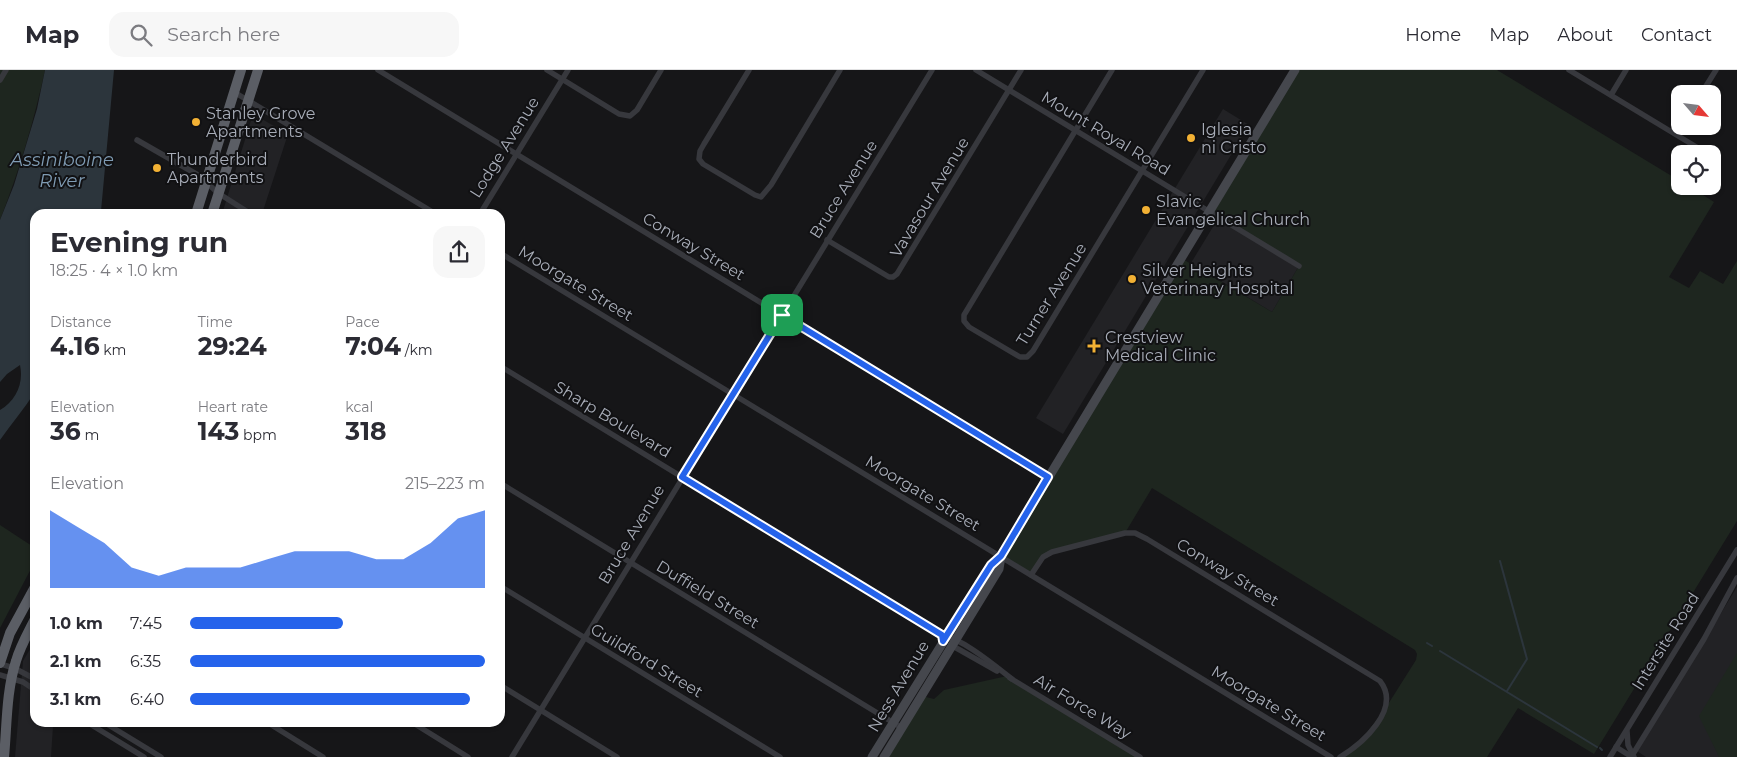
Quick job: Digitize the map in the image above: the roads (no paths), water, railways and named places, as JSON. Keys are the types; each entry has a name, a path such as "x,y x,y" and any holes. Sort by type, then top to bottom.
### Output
{"highway":[{"path":"198,209 241,70"},
{"path":"213,209 258,70"},
{"path":"0,664 10,634 30,596"},
{"path":"4,757 14,668 22,644 30,629"}],"main road":[{"name":"Ness Avenue","path":"872,757 944,637 991,565 1001,556 1296,70"},
{"name":"Ness Avenue","path":"884,757 999,569 1001,556"}],"street":[{"path":"0,80 6,70"},
{"name":"Conway Street","path":"378,70 1048,477"},
{"path":"547,70 619,114 630,116 637,110 661,70"},
{"name":"Lodge Avenue","path":"483,209 568,70"},
{"path":"749,70 700,151 699,158 703,164 761,197 771,185 840,70"},
{"name":"Bruce Avenue","path":"512,757 932,70"},
{"name":"Mount Royal Road","path":"976,70 1300,266"},
{"path":"1009,90 1021,70"},
{"path":"1075,131 1112,70"},
{"path":"1142,171 1203,70"},
{"path":"1570,70 1671,131"},
{"path":"1611,95 1626,70"},
{"path":"1707,85 1716,70"},
{"name":"Vavasour Avenue","path":"827,240 889,277 897,274 1009,90"},
{"path":"234,92 428,209"},
{"name":"Turner Avenue","path":"1075,131 966,310 964,321 969,327 1020,357 1025,358 1031,354 1142,171"},
{"path":"1678,135 1694,145"},
{"path":"137,140 198,176 218,193 242,209"},
{"name":"Moorgate Street","path":"505,256 1331,757"},
{"name":"Sharp Boulevard","path":"505,369 944,637"},
{"name":"Duffield Street","path":"505,486 902,728"},
{"name":"Conway Street","path":"1031,574 1043,557 1052,552 1125,533 1135,533 1147,539 1374,676 1380,682 1387,699 1385,709 1366,737 1340,757"},
{"name":"Intersite Road","path":"1610,757 1737,550"},
{"path":"1633,756 1704,638 1737,578"},
{"name":"Guildford Street","path":"505,589 780,757"},
{"name":"Air Force Way","path":"944,637 1140,757"},
{"path":"0,664 14,668 30,676"},
{"path":"0,675 12,678 30,687"},
{"path":"505,688 618,757"},
{"path":"95,727 144,757"},
{"path":"112,727 161,757"},
{"path":"275,727 323,757"},
{"path":"420,727 468,757"},
{"path":"1628,728 1627,741 1633,756"},
{"path":"1616,747 1633,756"}],"water":[{"name":"Assiniboine River","path":"45,70 114,70 101,209 30,209 30,399 0,440 0,410 10,402 18,391 21,372 20,365 7,374 0,382 0,220 14,185 37,109"}],"waterway":[{"path":"1500,561 1527,659 1507,691"},
{"path":"1427,643 1432,646"},
{"path":"1440,651 1597,747"}],"place":[{"name":"Stanley Grove Apartments","path":"196,122"},
{"name":"Iglesia ni Cristo","path":"1191,138"},
{"name":"Thunderbird Apartments","path":"157,168"},
{"name":"Slavic Evangelical Church","path":"1146,210"},
{"name":"Silver Heights Veterinary Hospital","path":"1132,279"},
{"name":"Crestview Medical Clinic","path":"1094,346"}]}
